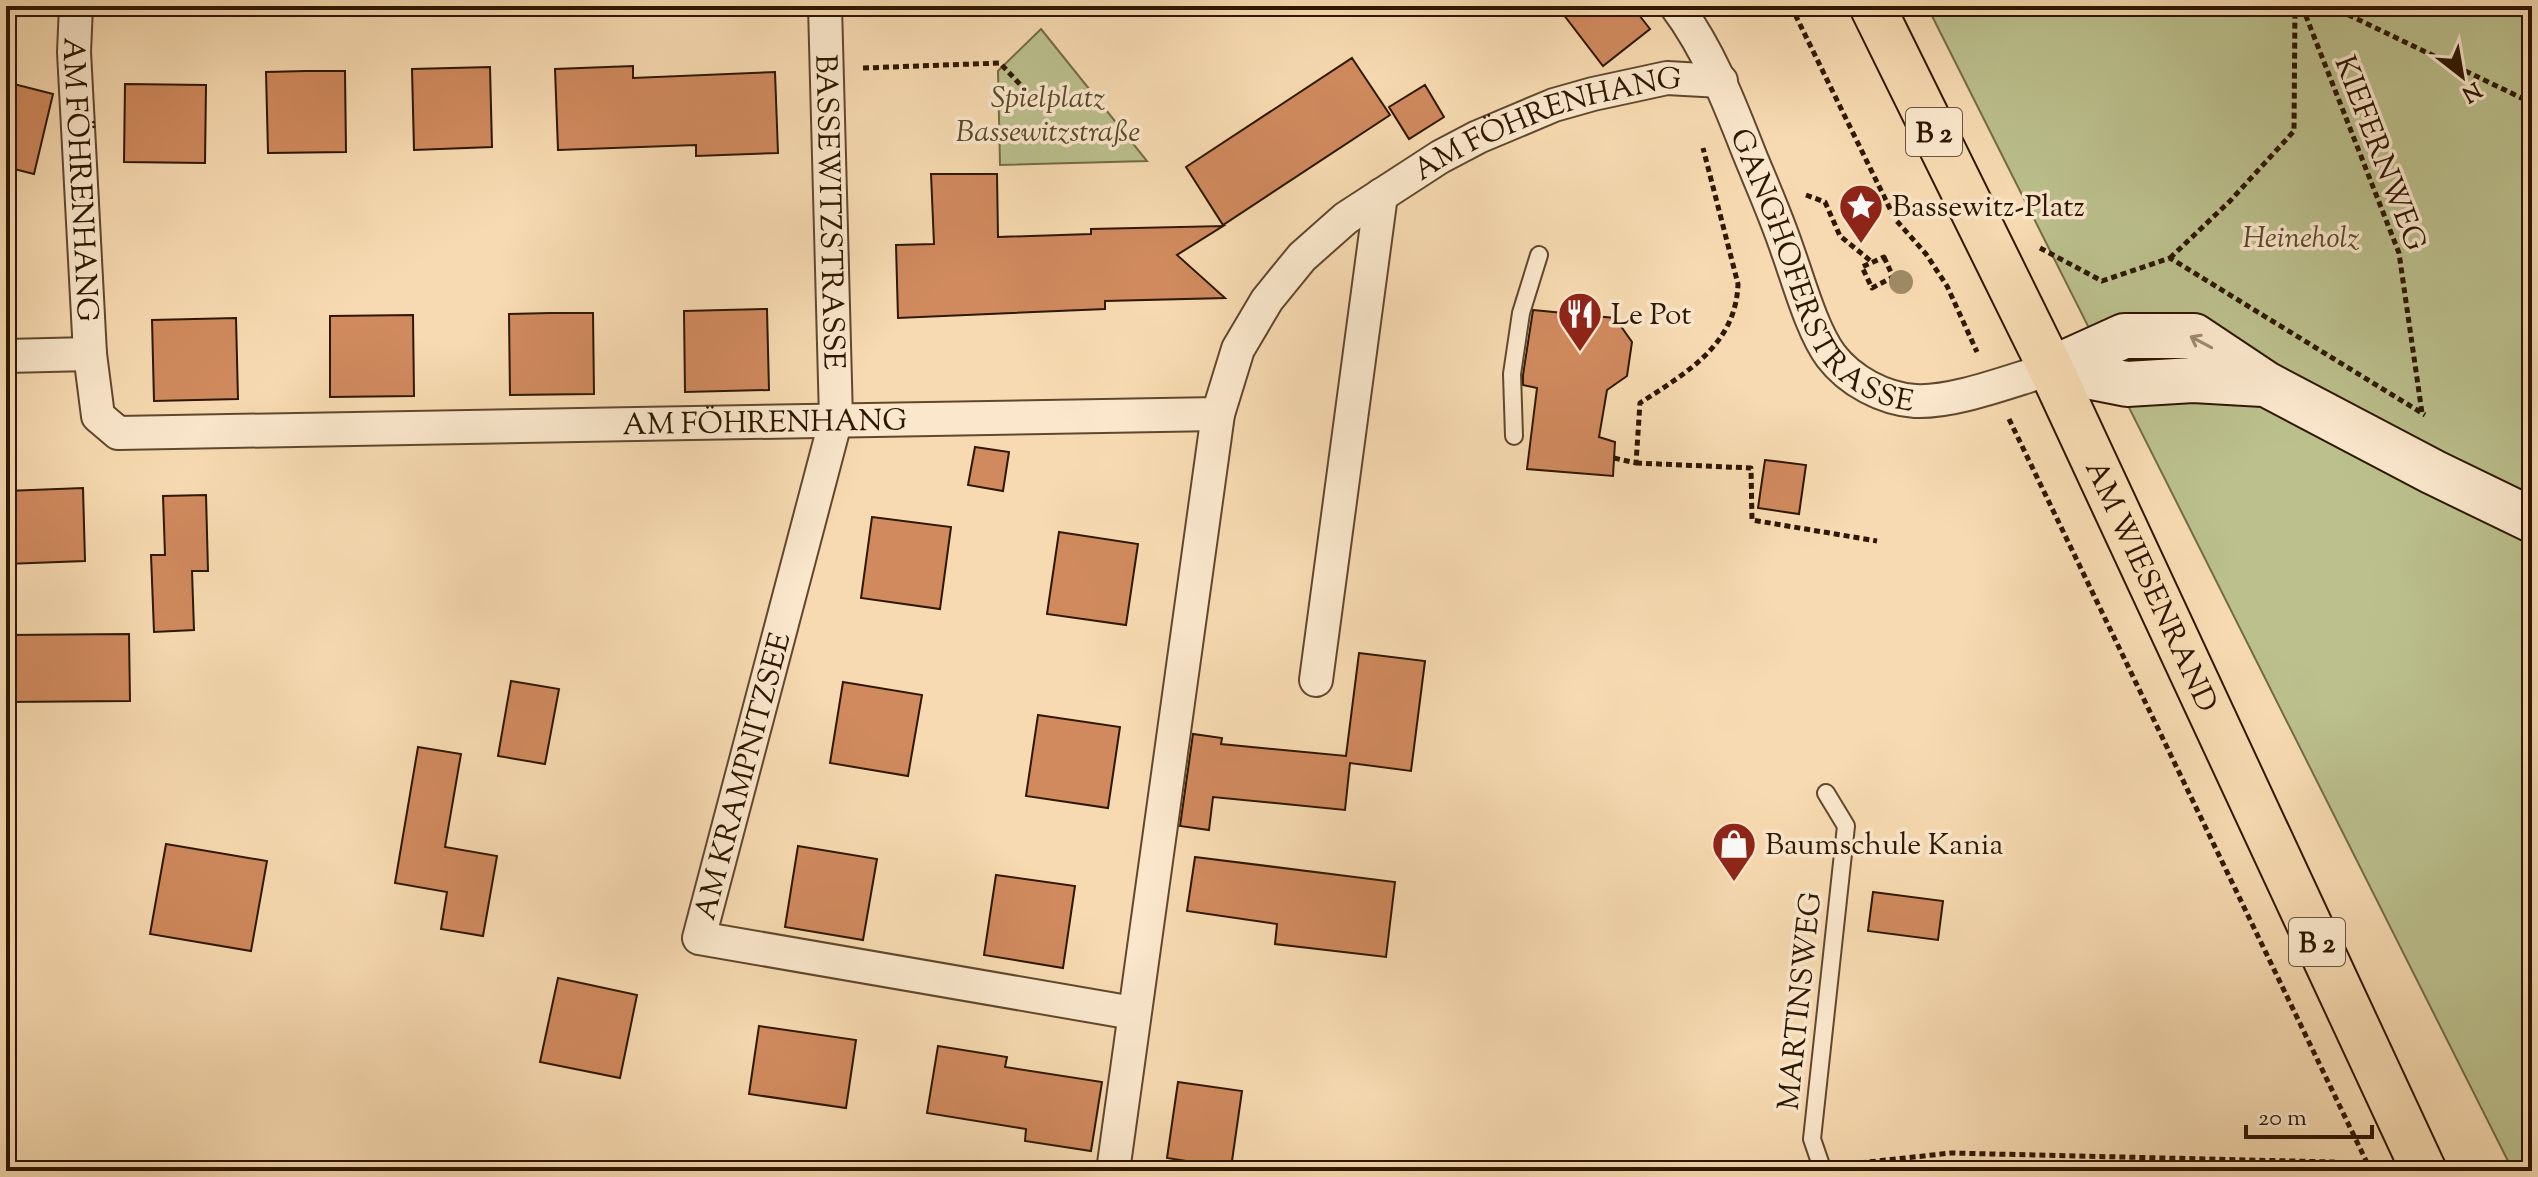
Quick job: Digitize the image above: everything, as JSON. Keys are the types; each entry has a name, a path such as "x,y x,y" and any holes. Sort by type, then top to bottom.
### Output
{"main road":[{"name":"AM WIESENRAND","path":"1872,6 2051,369 2424,1171"}],"street":[{"name":"AM FÖHRENHANG","path":"76,6 74,52 90,354 98,416 118,433 1218,414 1238,349 1267,300 1302,257 1346,218 1440,157 1478,137 1554,105 1667,78 1721,81"},
{"name":"BASSEWITZSTRASSE","path":"825,6 836,419"},
{"name":"GANGHOFERSTRASSE","path":"1676,6 1721,81 1810,312 1831,355 1853,377 1876,390 1900,399 1917,401 1946,399 2051,369"},
{"name":"AM FÖHRENHANG","path":"1316,680 1381,195"},
{"name":"AM FÖHRENHANG","path":"6,356 90,354"},
{"path":"2051,369 2127,384 2193,380 2266,384 2532,520"},
{"path":"1113,1171 1218,414"},
{"name":"AM KRAMPNITZSEE","path":"836,419 699,938 1133,1013"}],"lane":[{"path":"1514,436 1512,374 1521,313 1539,255"},
{"name":"MARTINSWEG","path":"1822,1169 1812,1139 1846,826 1826,793"}],"path":[{"path":"1791,6 1895,219 1926,254 1947,286 2371,1171"},
{"path":"2170,258 2230,201 2294,131 2295,6"},
{"name":"KIEFERNWEG","path":"2302,6 2399,253 2423,414"},
{"path":"2330,6 2532,103"},
{"path":"827,69 1000,63 1029,94"},
{"path":"1636,463 1640,403 1703,358 1731,324 1737,302 1738,284 1701,140"},
{"path":"1804,195 1825,202 1840,236 1872,262"},
{"path":"1884,257 1893,277 1872,288 1862,267 1872,262 1884,257"},
{"path":"1614,458 1636,463 1751,468 1752,520 1877,541"},
{"path":"1822,1169 1951,1153 2334,1162 2338,1171"}],"green space":[{"name":"Heineholz","path":"1927,6 2532,6 2532,1171 2513,1171"},
{"name":"Spielplatz Bassewitzstraße","path":"1041,29 1147,161 1000,165 998,71"}],"building":[{"path":"1557,6 1632,6 1650,29 1603,66"},
{"path":"1352,58 1390,115 1223,225 1186,167"},
{"path":"633,66 633,78 775,72 778,153 696,156 696,145 558,150 555,69"},
{"path":"490,67 492,147 414,150 412,69"},
{"path":"345,71 346,152 268,153 266,72"},
{"path":"6,82 53,94 34,174 6,167"},
{"path":"125,84 206,85 205,163 124,162"},
{"path":"1425,85 1444,117 1409,139 1389,107"},
{"path":"931,174 997,174 998,237 1091,234 1091,229 1223,226 1177,255 1225,298 1105,301 1105,309 898,318 896,245 934,244"},
{"path":"767,309 769,390 685,392 684,311"},
{"path":"1533,310 1615,318 1632,342 1627,376 1607,390 1599,437 1615,442 1613,476 1527,469 1537,388 1523,385 1523,375"},
{"path":"593,313 594,394 510,395 509,314"},
{"path":"413,315 414,396 330,397 330,316"},
{"path":"236,318 238,399 154,401 152,320"},
{"path":"975,447 1009,452 1003,491 968,485"},
{"path":"1765,460 1806,465 1799,514 1758,508"},
{"path":"83,488 85,561 6,564 6,491"},
{"path":"206,495 208,571 192,571 194,630 154,632 151,555 165,555 163,496"},
{"path":"872,517 951,527 940,609 861,598"},
{"path":"1059,532 1138,544 1126,625 1047,614"},
{"path":"129,634 130,701 6,702 6,635"},
{"path":"1359,653 1425,661 1411,771 1350,763 1345,810 1213,797 1209,830 1180,826 1193,734 1222,738 1221,744 1346,756"},
{"path":"511,681 559,689 545,764 498,756"},
{"path":"843,682 922,695 908,776 830,763"},
{"path":"1038,715 1120,727 1108,808 1026,796"},
{"path":"418,747 461,754 445,847 497,856 483,936 441,929 447,892 395,883"},
{"path":"166,844 267,861 251,951 150,934"},
{"path":"798,846 877,859 863,940 785,927"},
{"path":"1195,857 1395,882 1386,957 1275,944 1277,924 1187,911"},
{"path":"996,875 1075,886 1063,968 984,955"},
{"path":"1873,892 1943,901 1938,940 1868,931"},
{"path":"558,978 637,995 620,1078 540,1062"},
{"path":"759,1026 856,1040 846,1108 749,1094"},
{"path":"938,1046 1007,1057 1005,1067 1102,1082 1091,1151 1025,1141 1026,1129 927,1113"},
{"path":"1178,1082 1242,1091 1231,1168 1167,1158"}],"place":[{"name":"Bassewitz-Platz","path":"1861,245"},
{"name":"Le Pot","path":"1580,353"},
{"name":"Baumschule Kania","path":"1734,883"}]}
